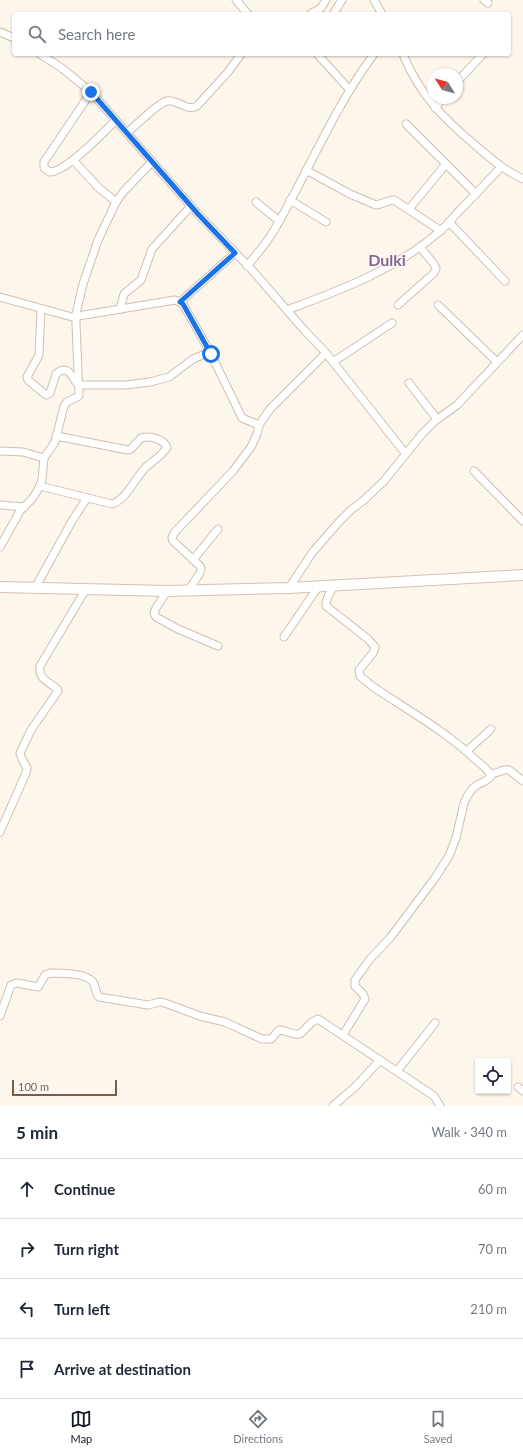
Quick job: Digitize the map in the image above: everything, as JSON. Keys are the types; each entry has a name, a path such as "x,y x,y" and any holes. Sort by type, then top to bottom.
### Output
{"street":[{"path":"236,0 246,12"},
{"path":"314,12 321,8 326,0"},
{"path":"334,12 342,0"},
{"path":"374,0 381,12"},
{"path":"0,32 12,37"},
{"path":"43,56 91,92 191,206 334,362 405,453"},
{"path":"127,133 164,102 173,101 189,108 197,106 228,72 240,56"},
{"path":"319,56 350,90"},
{"path":"247,266 272,233 350,90 373,56"},
{"path":"404,56 410,71 435,108 449,123 501,167 523,178"},
{"path":"463,76 481,56"},
{"path":"91,92 44,162 43,166 46,171 54,172 73,160 116,120"},
{"path":"435,108 438,104"},
{"path":"406,124 476,194"},
{"path":"73,160 99,188 116,202"},
{"path":"0,547 20,511 32,498 40,486 44,458 56,436 64,406 67,402 79,396 76,317 83,284 96,247 116,202 124,191 152,162"},
{"path":"409,209 446,164"},
{"path":"287,310 332,294 362,280 394,264 420,247 441,231 501,167"},
{"path":"306,170 350,194 376,205 394,200 441,231"},
{"path":"290,200 326,222"},
{"path":"256,202 279,221"},
{"path":"120,309 124,294 141,280 152,250 191,206"},
{"path":"449,222 505,281"},
{"path":"398,305 434,273 436,269 434,264 420,247"},
{"path":"180,302 235,253"},
{"path":"0,297 76,317 175,300 180,302 183,304 210,352 242,418 259,425"},
{"path":"438,306 497,362"},
{"path":"41,309 40,350 36,360 27,374 28,380 43,393 48,394 51,390 56,374 61,371 67,371 72,374 75,382 79,385 126,385 150,382 169,377 193,359 210,352"},
{"path":"334,362 392,323"},
{"path":"289,588 317,547 337,524 384,481 405,453 437,419 457,405 523,335"},
{"path":"188,590 202,569 173,542 172,538 174,533 233,471 251,447 259,425 270,409 326,353"},
{"path":"408,384 437,419"},
{"path":"40,486 112,504 120,499 141,473 166,449 166,445 156,438 146,436 141,438 131,449 128,450 56,436"},
{"path":"0,451 23,452 44,458"},
{"path":"474,471 523,521"},
{"path":"35,588 72,521 87,498"},
{"path":"0,505 24,507"},
{"path":"193,560 218,529"},
{"path":"0,587 167,591 318,587 523,575"},
{"path":"334,586 328,597 326,606 371,642 375,647 373,653 359,670 360,676 372,686 433,725 467,751 491,774"},
{"path":"284,637 318,587"},
{"path":"0,832 26,773 27,768 20,754 31,730 58,691 40,674 40,666 86,589"},
{"path":"167,591 156,608 154,613 156,617 178,629 218,646"},
{"path":"467,751 491,729"},
{"path":"491,774 495,774 506,769 523,781"},
{"path":"343,1035 365,999 363,994 355,986 354,980 390,938 435,878 449,856 456,838 466,798 471,790 489,779 491,774"},
{"path":"0,1016 10,986 17,983 38,987 46,974 61,973 90,978 99,997 148,1005 160,1002 165,1003 200,1016 224,1022 267,1040 279,1030 297,1035 300,1034 312,1022 318,1019 434,1096 440,1106"},
{"path":"397,1071 436,1023"},
{"path":"333,1106 355,1087 380,1060"}],"district":[{"name":"Dulki","path":"387,259"}],"route":[{"path":"91,92 198,214 235,253 180,302 183,304 211,354"}]}
